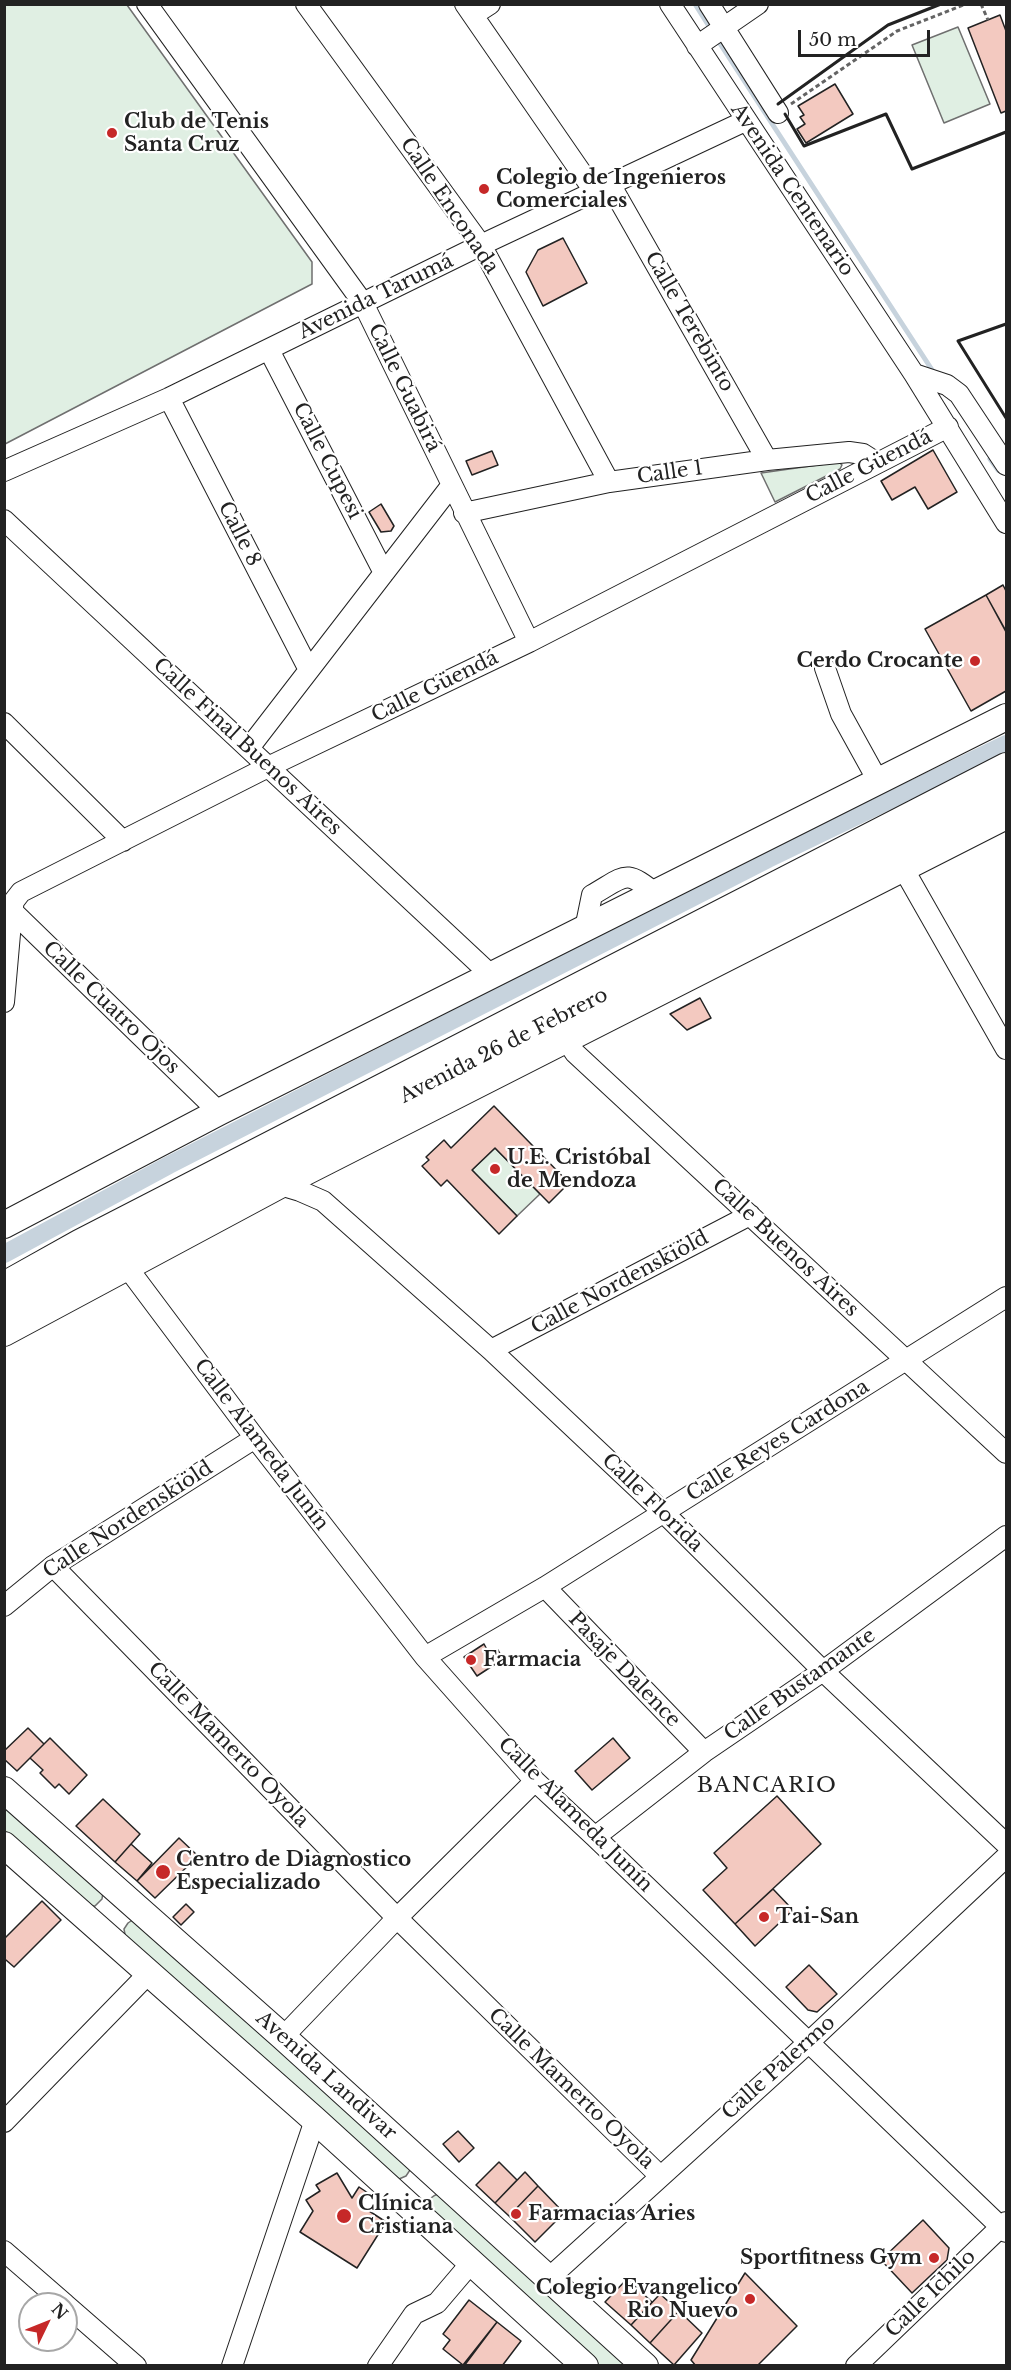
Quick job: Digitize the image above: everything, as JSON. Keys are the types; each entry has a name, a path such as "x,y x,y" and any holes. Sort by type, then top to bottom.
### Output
{"main road":[{"path":"7,1222 490,975 1006,717"},
{"name":"Avenida 26 de Febrero","path":"4,1285 79,1243 1006,766"},
{"name":"Avenida 26 de Febrero","path":"4,1309 125,1240 1006,788"},
{"name":"Avenida 26 de Febrero","path":"4,1333 280,1185 1006,816"},
{"name":"Avenida Landivar","path":"4,1790 283,2037 641,2364"},
{"name":"Avenida Landivar","path":"4,1845 315,2120 585,2366"},
{"path":"84,1916 92,1915 104,1906 111,1892 110,1884"},
{"path":"111,1941 111,1933 117,1919 123,1914 138,1909"},
{"path":"393,2192 413,2182 421,2162"},
{"path":"416,2212 422,2192 434,2182 441,2180"}],"street":[{"name":"Calle Guabirá","path":"147,4 363,303 529,642"},
{"name":"Calle Enconada","path":"306,4 481,245 609,482"},
{"name":"Avenida Centenario","path":"670,4 711,36 745,120 930,379 948,427 1006,523"},
{"path":"709,4 711,36 780,112"},
{"path":"711,36 758,4"},
{"name":"Calle Terebinto","path":"476,8 602,188 767,460"},
{"name":"Avenida Tarumá","path":"4,471 169,398 481,245 745,120"},
{"name":"Calle Cupesi","path":"269,350 384,573"},
{"name":"Avenida Centenario","path":"930,379 968,405 1006,465"},
{"name":"Calle 8","path":"169,398 309,670"},
{"name":"Calle Güendá","path":"8,907 21,892 268,767 529,642 948,427"},
{"name":"Calle 1","path":"464,513 609,482 767,460 849,452 863,454 877,463"},
{"path":"249,748 451,486"},
{"name":"Calle Final Buenos Aires","path":"4,520 490,975"},
{"path":"825,668 841,714 878,782"},
{"path":"4,723 123,841"},
{"path":"903,868 1006,1049"},
{"path":"4,1002 8,907"},
{"name":"Calle Cuatro Ojos","path":"8,907 219,1112"},
{"name":"Calle Buenos Aires","path":"567,1041 575,1053 1006,1453"},
{"name":"Calle Florida","path":"280,1185 323,1201 491,1350 663,1512 823,1671 1006,1844"},
{"name":"Calle Nordenskiöld","path":"491,1350 750,1215"},
{"name":"Calle Alameda Junín","path":"127,1267 255,1438 425,1657 534,1781 595,1836 807,2043 1005,2227"},
{"name":"Calle Reyes Cardona","path":"425,1657 545,1587 1006,1297"},
{"name":"Calle Nordenskiöld","path":"4,1606 53,1566 255,1438"},
{"name":"Calle Bustamante","path":"595,1836 704,1752 823,1671 1006,1536"},
{"name":"Calle Mamerto Oyola","path":"53,1566 397,1918 660,2176"},
{"name":"Pasaje Dalence","path":"545,1587 704,1752"},
{"path":"283,2037 397,1918 534,1781"},
{"name":"Calle Palermo","path":"549,2278 807,2043 1006,1857"},
{"path":"4,2122 149,1973"},
{"path":"232,2366 315,2120"},
{"name":"Calle Ichilo","path":"856,2366 1005,2227"},
{"path":"4,2251 52,2292"},
{"path":"378,2366 414,2314 437,2303 471,2263"},
{"path":"78,2315 136,2366"}],"path":[{"path":"780,112 897,31 966,4"},
{"path":"981,4 988,20"}],"green space":[{"name":"Club de Tenis Santa Cruz","path":"5,4 127,5 312,262 312,284 5,444"},
{"path":"958,27 990,104 944,123 912,45"},
{"path":"839,462 842,465 840,469 775,502 761,473"},
{"path":"495,1148 540,1194 517,1216 472,1170"},
{"path":"4,1799 103,1892 102,1899 95,1906 84,1906 5,1832"},
{"path":"134,1919 407,2159 410,2170 406,2176 399,2179 127,1945 124,1929"},
{"path":"441,2193 630,2365 598,2365 427,2211 430,2199"}],"building":[{"path":"1000,15 1006,31 1006,111 1001,113 968,28"},
{"path":"835,84 853,114 806,143 797,129 805,124 800,117 804,115 798,106"},
{"path":"563,238 587,283 543,306 526,272 538,250"},
{"path":"933,450 957,492 928,509 915,487 892,500 881,481"},
{"path":"492,451 498,465 472,475 466,461"},
{"path":"381,504 394,526 391,531 381,532 369,512"},
{"path":"1003,585 1006,591 1006,631 986,595"},
{"name":"Cerdo Crocante","path":"986,595 1006,632 1006,691 971,711 925,629"},
{"path":"700,998 711,1018 687,1030 670,1014"},
{"path":"494,1106 569,1183 549,1203 495,1148 472,1170 517,1216 499,1234 447,1180 441,1186 422,1166 429,1160 426,1157 444,1140 451,1148"},
{"path":"484,1644 490,1655 498,1650 503,1659 477,1676 464,1657"},
{"path":"28,1728 44,1744 17,1771 4,1759 4,1751"},
{"path":"50,1738 87,1775 69,1794 59,1784 55,1788 40,1773 43,1770 30,1758"},
{"path":"613,1738 630,1758 592,1790 575,1771"},
{"path":"777,1796 821,1844 735,1924 703,1890 727,1868 714,1853"},
{"path":"103,1799 140,1834 115,1862 76,1826"},
{"name":"Centro de Diagnostico Especializado","path":"179,1838 198,1856 155,1898 137,1881"},
{"path":"131,1844 152,1863 137,1881 115,1862"},
{"name":"Tai-San","path":"773,1889 793,1910 755,1946 735,1924"},
{"path":"42,1901 61,1920 14,1967 6,1960 4,1961 4,1939"},
{"path":"186,1904 194,1912 181,1925 173,1917"},
{"path":"809,1965 837,1994 817,2012 808,2010 786,1987"},
{"path":"458,2131 474,2148 459,2162 443,2144"},
{"path":"499,2162 517,2180 495,2203 476,2185"},
{"path":"525,2172 538,2186 509,2216 495,2203"},
{"name":"Clínica Cristiana","path":"337,2173 352,2198 359,2187 368,2193 360,2205 386,2222 357,2268 300,2232 313,2211 306,2200 320,2191 316,2185"},
{"path":"538,2186 564,2213 535,2242 509,2216"},
{"path":"923,2220 949,2248 947,2260 912,2293 881,2260"},
{"name":"Colegio Evangelico Rio Nuevo","path":"745,2273 797,2326 757,2366 696,2366 691,2360"},
{"path":"627,2279 652,2302 631,2325 605,2302"},
{"path":"660,2294 679,2311 650,2343 631,2325"},
{"path":"469,2300 497,2322 463,2365 443,2349 450,2340 443,2334"},
{"path":"679,2311 702,2333 674,2365 650,2343"},
{"path":"497,2322 521,2341 502,2366 464,2366"}],"waterway":[{"path":"695,4 712,31"},
{"path":"717,39 936,376"},
{"path":"990,459 998,470"},
{"path":"4,1254 169,1165 768,859 1006,744"}],"wall":[{"path":"778,104 888,25 941,4"},
{"path":"785,114 804,146 886,114 912,169 1006,132"},
{"path":"1006,324 958,341 1006,418"}],"place":[{"name":"Club de Tenis Santa Cruz","path":"112,133"},
{"name":"Colegio de Ingenieros Comerciales","path":"484,189"},
{"name":"Cerdo Crocante","path":"975,661"},
{"name":"U.E. Cristóbal de Mendoza","path":"495,1169"},
{"name":"Farmacia","path":"471,1660"},
{"name":"Centro de Diagnostico Especializado","path":"163,1872"},
{"name":"Tai-San","path":"764,1917"},
{"name":"Farmacias Aries","path":"516,2214"},
{"name":"Clínica Cristiana","path":"344,2216"},
{"name":"Sportfitness Gym","path":"934,2258"},
{"name":"Colegio Evangelico Rio Nuevo","path":"750,2299"}],"district":[{"name":"BANCARIO","path":"767,1786"}]}
